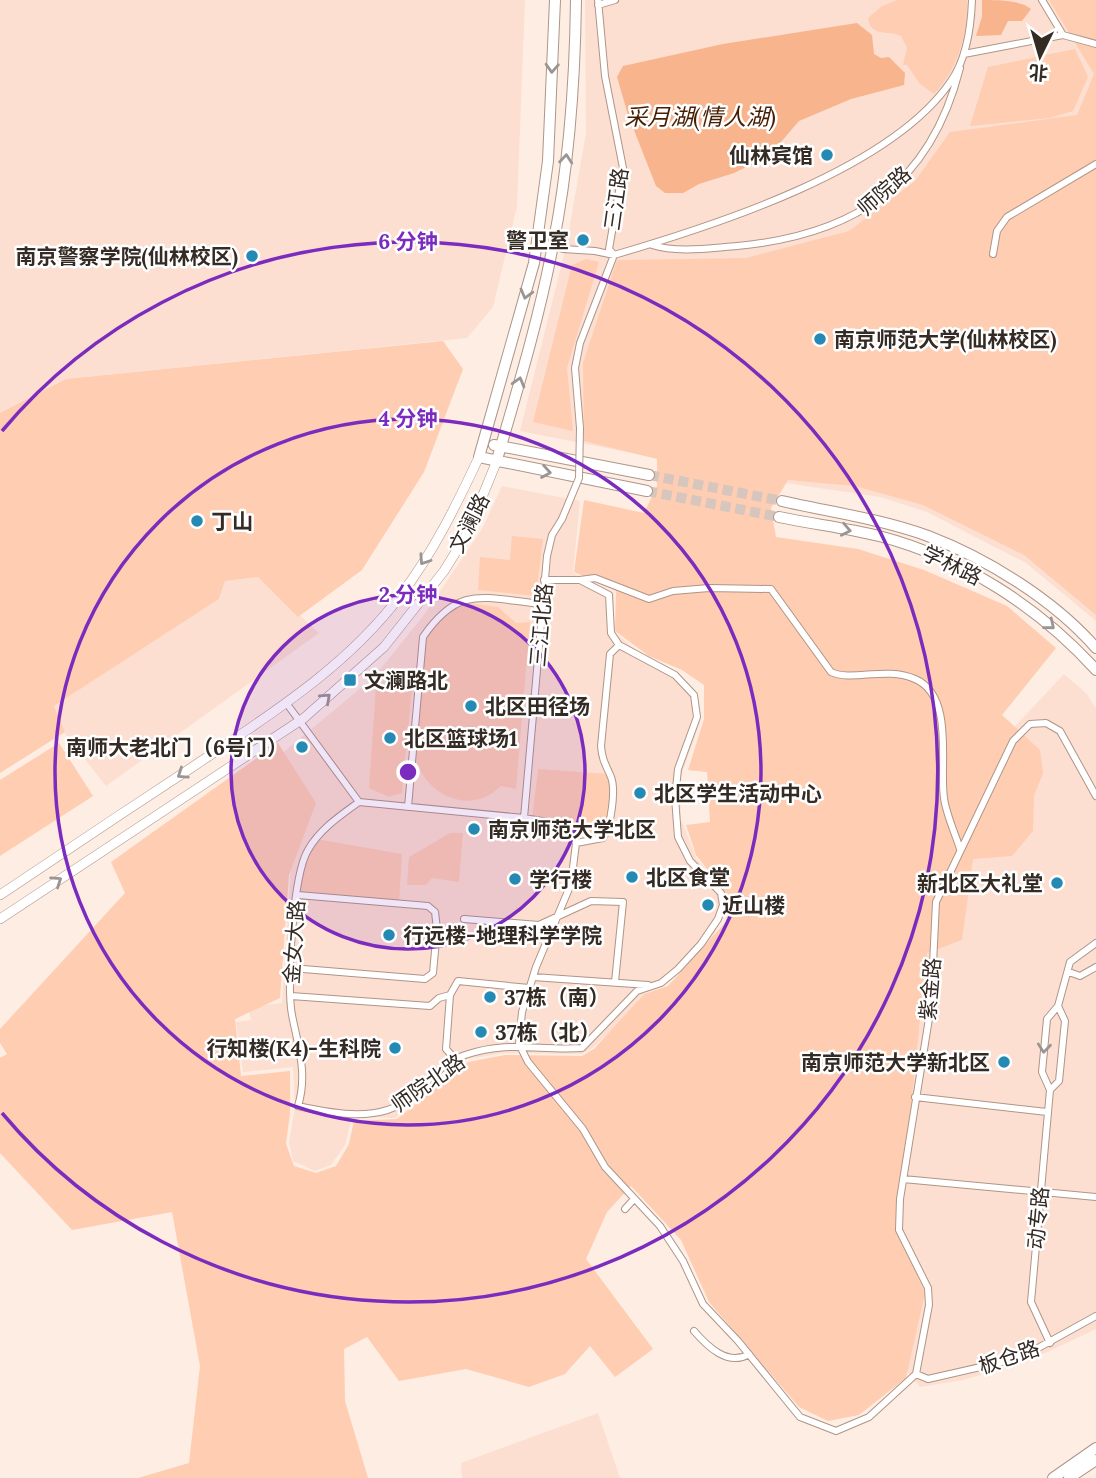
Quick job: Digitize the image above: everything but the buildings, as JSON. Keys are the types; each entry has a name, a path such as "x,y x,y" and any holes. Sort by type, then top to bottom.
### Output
{"main road":[{"name":"文澜路","path":"0,895 287,704 369,631 399,597 449,521 485,443 537,241 548,161 555,0"},
{"name":"文澜路","path":"0,919 299,721 384,647 415,609 467,534 501,447 541,301 553,245 566,164 576,0"},
{"path":"485,443 649,475"},
{"path":"479,457 496,463 647,491"},
{"name":"学林路","path":"782,501 884,523 928,536 1021,586 1096,648"},
{"name":"学林路","path":"779,517 879,536 923,550 966,570 1015,598 1053,627 1096,670"},
{"path":"1067,1474 1096,1441"},
{"path":"1067,1474 1096,1448"},
{"path":"1053,1478 1096,1460"},
{"path":"1081,1478 1096,1469"}],"street":[{"name":"三江路","path":"579,478 580,428 575,368 580,343 614,255 608,250 623,168 605,76 598,2 615,0"},
{"name":"师院路","path":"650,245 662,248 717,248 773,243 853,218 912,170 941,123 971,27 972,0"},
{"path":"1042,0 1063,35"},
{"path":"964,52 1063,35 1096,44"},
{"name":"师院路","path":"537,241 563,249 614,255 650,245 798,191 848,166 881,145 925,109 951,81 964,52"},
{"path":"993,254 997,232 1007,217 1096,164"},
{"name":"三江北路","path":"524,818 544,580 552,535 562,519 579,478"},
{"path":"544,580 595,578 649,599 673,591 709,588 771,589 831,672 840,676 895,672 918,680 933,696 943,729 944,798 960,849"},
{"path":"576,843 603,838 609,829 611,778 602,760 601,746 610,654 619,645 611,633 609,595 580,580"},
{"path":"408,807 423,637 435,620 452,604 468,598 542,604"},
{"name":"师院北路","path":"298,1106 336,1112 387,1112 456,1060 489,1048 519,1044 582,1048 637,991 654,985 678,969 701,944 718,919 723,905 721,893 690,861 678,837 675,797 678,769 697,717 694,695 675,675 619,645"},
{"path":"287,704 306,734 359,802 524,818 555,823 568,830 576,843 571,884 533,977 522,1012 519,1044 528,1062 583,1129 605,1167 660,1226 683,1261 703,1304 800,1416 836,1431 869,1418 916,1374"},
{"name":"紫金路","path":"916,1374 929,1305 928,1288 899,1230 903,1179 931,1006 936,902 1013,741 1030,724 1046,723 1060,731 1096,796"},
{"name":"金女大路","path":"298,1106 302,1087 302,1059 291,996 291,968 301,867 307,851 334,820 359,802"},
{"path":"609,829 629,831"},
{"path":"291,968 425,979 433,973 437,937 435,912 428,906 298,895"},
{"path":"464,919 539,925 558,919 592,901 623,902 615,982"},
{"path":"1058,1006 1065,1021 1059,1081 1050,1090 1042,1079 1047,1019 1058,1006 1061,986 1069,972 1070,962 1096,943"},
{"path":"1069,972 1080,976 1096,967"},
{"path":"533,977 654,985"},
{"path":"456,1060 446,1049 450,995 458,981 529,988"},
{"path":"291,996 430,1006 439,998 450,995"},
{"name":"动专路","path":"1049,1343 1031,1302 1050,1090"},
{"path":"915,1097 1047,1112"},
{"path":"903,1179 1096,1196"},
{"path":"625,1209 634,1199"},
{"name":"板仓路","path":"916,1374 928,1379 1020,1358 1096,1315"},
{"path":"694,1331 706,1345 729,1358 741,1359 749,1354"}],"shaded area":[{"name":"南京警察学院(仙林校区)","path":"0,0 525,0 517,206 493,307 467,338 66,379 0,413"},
{"name":"南京师范大学(仙林校区)","path":"585,0 1096,0 1096,621 1026,563 927,512 880,497 779,482 520,431 566,247 586,133"},
{"path":"897,0 967,0 966,25 960,50 949,74 934,94 920,84 907,65 903,65 907,48 901,36 880,32 869,24 868,18 882,6"},
{"path":"1049,0 1096,0 1096,615 1024,555 923,505 855,486 788,480 771,508 776,537 858,549 924,570 1007,606 1056,648 1002,715 1040,750 1043,773 1034,796 1033,831 1012,856 973,859 962,940 927,953 898,1232 925,1293 906,1378 859,1415 828,1421 799,1407 709,1302 681,1240 631,1186 607,1212 586,1259 653,1349 615,1377 590,1346 565,1374 529,1387 466,1369 399,1381 367,1337 344,1349 345,1401 368,1478 138,1478 189,1463 200,1366 172,1212 72,1230 0,1153 0,1058 7,1054 0,1043 0,1029 125,893 111,862 278,743 316,803 289,875 280,998 235,1019 241,1076 290,1071 290,1113 286,1144 294,1166 316,1173 336,1166 349,1144 354,1121 397,1119 468,1062 505,1055 582,1056 594,1049 644,994 668,986 725,923 732,901 696,855 686,825 710,822 707,772 688,770 704,719 704,685 682,670 649,656 615,631 616,591 574,572 584,500 644,513 657,486 657,459 584,441 583,363 617,260 746,258 849,231 915,181 950,132 1077,115 1094,74"},
{"path":"1075,49 1088,77 1073,111 1049,118 970,126 988,67"},
{"path":"586,259 599,262 567,368 573,431 533,422 572,265"},
{"name":"丁山","path":"443,341 463,369 424,472 362,570 298,617 258,577 225,581 219,599 54,706 65,732 0,773 0,413 66,379"},
{"name":"南京师范大学北区","path":"502,486 580,501 573,573 614,592 613,631 636,650 672,670 697,693 700,723 680,779 681,820 697,859 731,897 711,942 665,985 644,993 616,1026 592,1048 582,1054 505,1053 467,1059 395,1118 352,1117 345,1145 331,1165 315,1171 293,1161 289,1142 295,1107 293,1067 243,1072 236,1022 251,1020 248,1007 282,1003 291,863 261,771 374,677 424,615 482,529"},
{"path":"512,536 543,539 536,596 478,590 480,557 510,560"},
{"path":"258,577 319,633 106,786 66,735 54,706 219,599 225,581"},
{"name":"北区田径场","path":"469,603 498,607 516,623 530,622 516,789 501,786 476,800 450,797 438,791 428,782 415,757 426,636 444,614"},
{"name":"南京师范大学新北区","path":"1064,674 1087,694 1096,709 1096,1329 1026,1362 963,1380 920,1387 905,1369 888,1232 900,1114 923,1010 928,897 1007,735"},
{"name":"北区篮球场1","path":"397,682 412,689 402,793 389,797 369,788 376,686"},
{"path":"59,743 93,796 0,856 0,780"},
{"path":"538,769 608,774 612,778 609,829 590,836 532,819"},
{"path":"450,833 463,833 459,882 432,878 426,885 407,885 409,857"},
{"path":"316,839 402,854 399,903 298,895 301,867"},
{"path":"598,1413 620,1478 462,1478 461,1463"}],"water":[{"path":"982,0 1015,2 1031,9 1022,21 1008,21 1001,35 976,36 982,17"},
{"name":"采月湖(情人湖)","path":"857,23 872,35 874,54 881,58 889,57 905,73 904,85 851,99 799,121 769,156 734,173 699,184 683,193 665,193 656,186 628,115 617,77 623,66 723,44"}],"tunnel":[{"path":"649,475 782,501"},
{"path":"647,491 779,517"}],"place":[{"name":"仙林宾馆","path":"827,155"},
{"name":"警卫室","path":"583,240"},
{"name":"南京警察学院(仙林校区)","path":"252,256"},
{"name":"南京师范大学(仙林校区)","path":"820,339"},
{"name":"丁山","path":"197,521"},
{"name":"文澜路北","path":"350,680"},
{"name":"北区田径场","path":"471,706"},
{"name":"北区篮球场1","path":"390,738"},
{"name":"南师大老北门（6号门）","path":"302,747"},
{"name":"北区学生活动中心","path":"640,793"},
{"name":"南京师范大学北区","path":"474,829"},
{"name":"北区食堂","path":"632,877"},
{"name":"学行楼","path":"515,879"},
{"name":"新北区大礼堂","path":"1057,883"},
{"name":"近山楼","path":"708,905"},
{"name":"行远楼-地理科学学院","path":"389,935"},
{"name":"37栋（南）","path":"490,997"},
{"name":"37栋（北）","path":"481,1032"},
{"name":"行知楼(K4)-生科院","path":"395,1048"},
{"name":"南京师范大学新北区","path":"1004,1062"}]}
